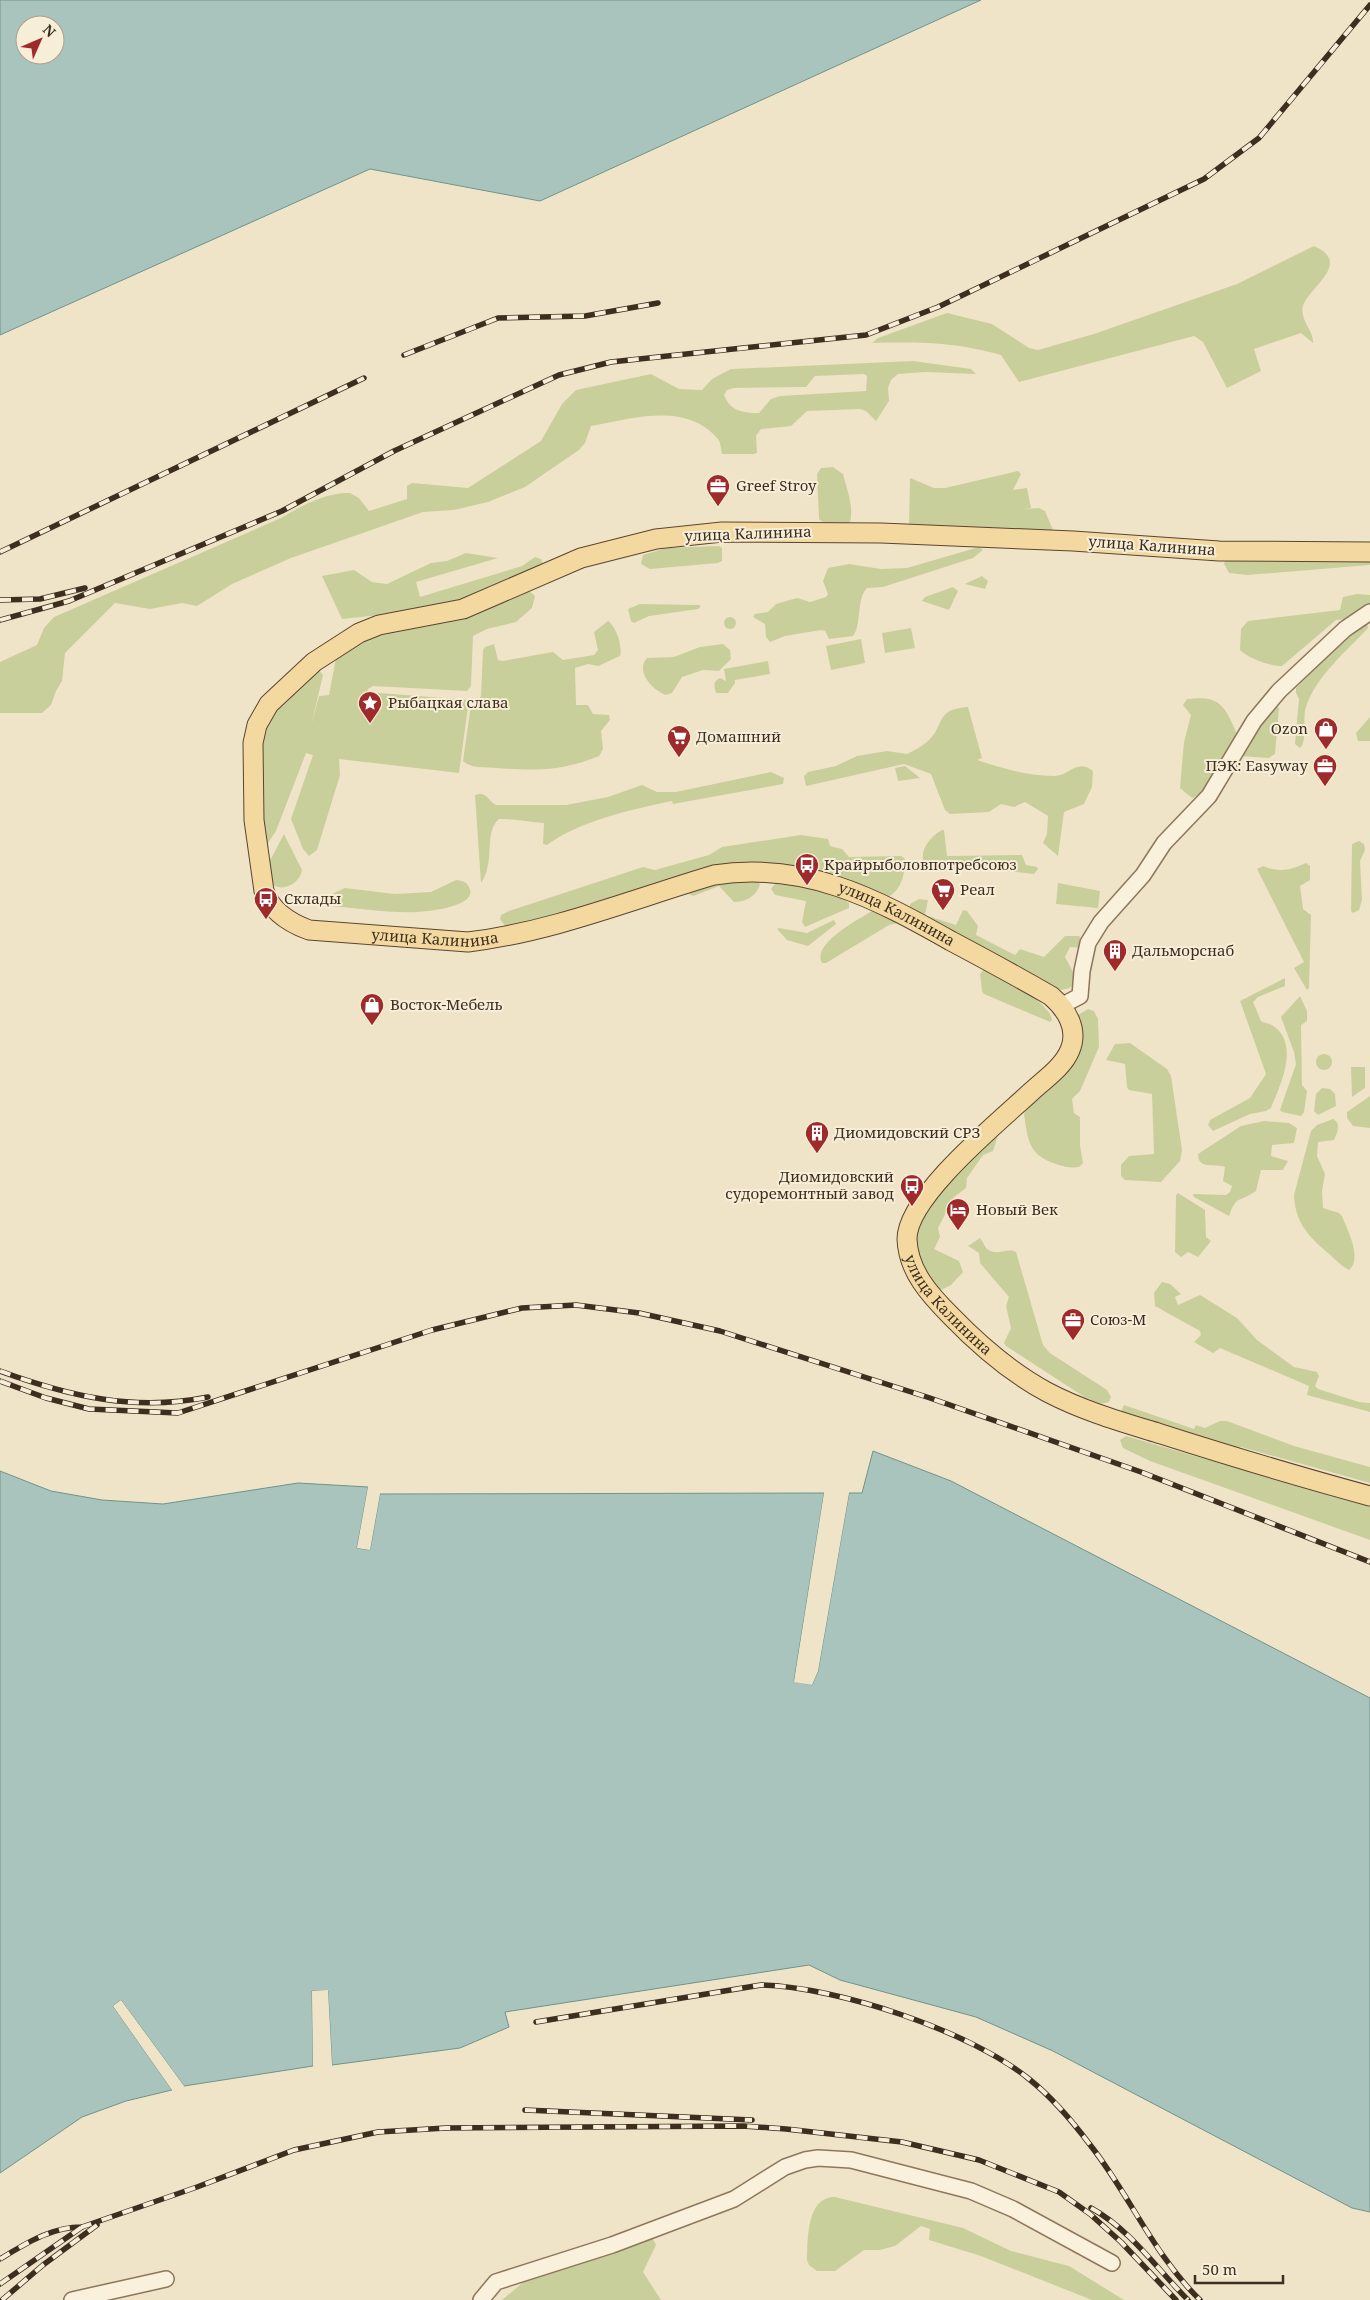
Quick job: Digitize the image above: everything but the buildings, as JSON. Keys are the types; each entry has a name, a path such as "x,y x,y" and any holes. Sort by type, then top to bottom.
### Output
{"main road":[{"name":"улица Калинина","path":"1370,552 1219,551 1073,541 881,533 722,532 669,538 581,558 463,609 379,625 358,633 314,662 269,704 257,724 253,743 254,820 266,898 278,912 309,930 476,941 584,916 714,875 736,872 776,872 808,876 844,887 892,908 1051,996 1062,1006 1071,1025 1073,1035 1070,1051 1064,1060 943,1176 916,1214 907,1238 918,1278 938,1303 982,1348 1026,1380 1047,1392 1113,1419 1240,1460 1370,1496"}],"street":[{"path":"1062,1006 1080,996 1084,958 1094,931 1143,875 1164,843 1214,788 1254,721 1279,691 1345,629 1370,612"},
{"path":"481,2300 496,2282 612,2245 734,2199 786,2167 805,2160 818,2158 851,2160 971,2191 1013,2209 1112,2263"},
{"path":"72,2300 166,2279"}],"green space":[{"path":"1314,246 1325,253 1330,260 1325,275 1303,306 1303,316 1313,338 1313,343 1301,333 1254,349 1261,371 1227,388 1203,342 1194,336 1019,382 1001,355 952,345 872,343 878,338 947,313 992,324 1029,348 1038,350 1094,334 1237,284"},
{"path":"913,361 971,369 976,374 925,372 898,374 891,380 888,388 889,401 876,421 866,411 860,409 807,411 791,426 761,429 756,436 757,453 754,454 722,454 718,439 705,427 690,420 674,416 641,417 591,426 585,443 579,450 525,487 488,502 454,510 423,512 291,558 232,584 197,606 182,603 150,609 115,603 65,653 62,681 51,705 42,713 0,713 0,662 37,645 44,628 54,617 281,518 323,497 350,493 359,498 369,511 407,499 407,486 412,483 468,488 541,441 562,404 576,390 651,374 679,389 702,390 712,379 731,369","holes":["864,374 867,376 866,391 780,396 771,399 759,413 733,408 724,395 727,390 734,388 806,387 815,376"]},
{"path":"833,467 843,474 851,504 850,522 834,525 819,519 817,474 821,468"},
{"path":"1018,471 1021,474 1013,490 1027,488 1031,508 1024,509 1039,508 1045,511 1053,530 909,525 910,478 934,488 945,488"},
{"path":"719,546 722,548 722,561 718,563 650,569 641,564 643,555 666,548"},
{"path":"979,547 983,550 973,558 883,587 867,588 861,599 856,631 853,636 829,639 825,631 821,630 785,636 770,642 766,637 765,624 753,617 755,614 768,612 776,604 797,598 810,602 826,597 828,594 823,581 828,568 849,564 881,569 907,568"},
{"path":"466,553 498,558 416,582 420,597 522,566 535,557 541,559 543,564 463,600 398,613 342,619 322,576 354,570 372,582 387,584 431,563 447,561"},
{"path":"1370,556 1370,565 1247,575 1229,573 1224,564 1226,557"},
{"path":"982,576 988,581 985,589 965,584"},
{"path":"953,587 958,591 949,610 922,601 925,597"},
{"path":"528,590 535,596 532,608 516,622 487,629 473,636 471,686 467,691 373,686 368,689 367,692 469,700 459,773 339,759 340,775 317,850 309,856 303,849 291,819 313,755 306,753 276,831 266,846 263,841 261,757 267,725 273,712 283,701 319,670 323,675 311,726 319,696 329,695 336,658 361,639"},
{"path":"1357,594 1370,595 1370,606 1348,619 1336,620 1282,666 1260,661 1240,650 1241,629 1248,621 1340,610 1343,597"},
{"path":"640,604 701,606 698,609 649,616 634,623 631,621 628,609"},
{"path":"728,617 732,617 736,623 732,629 728,629 724,625 724,621"},
{"path":"608,621 614,627 618,637 621,647 620,656 598,666 588,664 575,668 576,705 588,705 593,714 609,715 610,720 601,731 603,749 599,756 573,765 549,769 479,767 463,761 470,711 481,696 483,650 485,647 494,644 498,660 503,661 553,652 563,660 594,655 598,650 594,632"},
{"path":"1367,623 1368,628 1332,665 1311,696 1306,707 1304,740 1300,748 1295,744 1299,699 1296,688 1356,627"},
{"path":"911,628 915,648 885,653 882,633"},
{"path":"861,639 865,663 831,670 826,646"},
{"path":"723,644 730,650 731,659 719,671 703,670 682,677 672,693 666,695 655,689 644,674 644,663 647,658 674,657 700,647"},
{"path":"768,661 770,674 735,680 728,693 716,693 715,682 720,678 726,681 724,669"},
{"path":"1204,698 1216,701 1228,715 1236,734 1236,739 1217,774 1204,790 1192,798 1180,788 1184,742 1191,715 1183,705 1187,699"},
{"path":"1275,705 1279,708 1275,754 1269,758 1240,756 1240,750"},
{"path":"968,707 982,758 977,760 1015,771 1044,776 1060,775 1082,766 1093,771 1092,787 1084,804 1064,812 1058,856 1043,843 1047,834 1048,816 1025,802 1014,807 1001,804 989,812 950,814 945,810 931,774 904,764 806,786 804,776 808,772 836,766 857,756 887,751 907,754 920,747 933,736 945,714 957,708"},
{"path":"1370,717 1370,741 1358,741 1356,733"},
{"path":"905,766 920,778 898,781 895,768"},
{"path":"771,772 784,778 783,784 673,804 672,801 624,812 575,829 547,845 543,844 544,823 499,819 494,825 492,832 488,866 481,883 475,795 485,795 496,805 566,805 608,797 642,785 657,792 676,792"},
{"path":"944,830 947,856 1022,855 1026,865 1037,867 1038,869 1034,874 996,870 934,871 924,864 923,854 924,849 933,836"},
{"path":"284,834 302,870 301,875 291,885 277,887 273,885 266,868"},
{"path":"801,835 828,839 830,846 842,849 849,857 901,856 905,859 902,881 896,891 886,898 778,865 506,927 500,919 501,915 509,911 643,867 655,870 709,855 722,847"},
{"path":"1359,841 1364,844 1365,850 1360,861 1362,900 1359,910 1353,913 1351,911 1352,844"},
{"path":"1306,863 1310,866 1310,880 1300,886 1303,909 1311,915 1309,988 1307,990 1294,968 1304,962 1257,869 1263,866 1284,870"},
{"path":"757,879 760,885 758,889 753,896 742,901 734,902 719,886 693,896 689,894 689,892 716,882"},
{"path":"456,880 468,885 471,893 468,898 456,905 433,910 416,912 379,911 330,906 326,901 332,894 345,888 395,894 431,892"},
{"path":"777,881 814,888 833,894 849,903 849,908 805,927 802,922 806,901 775,895 771,889"},
{"path":"1058,883 1100,891 1098,908 1056,904"},
{"path":"919,899 928,900 925,915 956,925 963,910 967,911 978,926 976,935 1015,955 1020,949 1044,957 1065,936 1079,936 1083,942 1081,948 1070,947 1065,957 1075,977 1073,985 1061,990 910,909 910,904"},
{"path":"872,911 898,923 889,925 826,963 822,963 821,955 830,940 847,926"},
{"path":"834,920 836,924 808,946 787,940 777,929 807,933"},
{"path":"983,970 1012,984 1034,998 1049,1013 1052,1020 1050,1022 984,994 980,974"},
{"path":"1285,978 1285,986 1258,997 1253,1002 1261,1021 1272,1025 1281,1033 1287,1053 1283,1077 1271,1108 1266,1111 1250,1114 1213,1131 1208,1125 1210,1120 1250,1098 1266,1074 1240,1001"},
{"path":"1300,996 1307,1011 1307,1021 1301,1025 1302,1085 1307,1091 1304,1112 1301,1116 1280,1110 1296,1064 1294,1052 1281,1017"},
{"path":"1088,1009 1094,1011 1098,1019 1099,1047 1080,1091 1072,1099 1074,1113 1080,1117 1080,1146 1083,1163 1079,1167 1067,1167 1047,1160 1035,1151 1028,1139 1024,1114 1078,1015"},
{"path":"1130,1043 1167,1069 1171,1076 1182,1150 1180,1161 1161,1182 1125,1180 1121,1176 1121,1165 1129,1156 1154,1154 1152,1094 1129,1090 1127,1087 1125,1064 1106,1060 1115,1044"},
{"path":"1321,1054 1327,1054 1332,1059 1330,1068 1321,1070 1316,1065 1316,1059"},
{"path":"1351,1067 1365,1067 1365,1088 1352,1097"},
{"path":"1322,1088 1330,1089 1335,1094 1336,1106 1318,1115 1314,1111 1316,1094"},
{"path":"1370,1096 1370,1128 1353,1126 1347,1118 1347,1112"},
{"path":"1333,1119 1338,1125 1338,1131 1334,1140 1318,1142 1317,1156 1325,1174 1322,1191 1323,1208 1339,1213 1342,1216 1353,1244 1355,1259 1349,1270 1321,1247 1304,1228 1295,1205 1294,1195 1311,1131 1317,1125"},
{"path":"1264,1121 1289,1123 1297,1128 1294,1143 1272,1145 1271,1156 1288,1161 1283,1170 1261,1170 1256,1191 1234,1204 1229,1216 1194,1197 1193,1194 1226,1195 1230,1192 1232,1186 1223,1181 1225,1167 1204,1164 1199,1159 1198,1154 1241,1126"},
{"path":"999,1132 993,1151 983,1155 967,1178 966,1188 954,1197 938,1228 940,1237 934,1249 959,1261 963,1272 951,1285 941,1290 932,1284 916,1256 916,1227 936,1193"},
{"path":"1178,1193 1205,1210 1206,1237 1211,1241 1198,1257 1188,1252 1181,1257 1175,1252 1176,1195"},
{"path":"980,1238 986,1248 991,1251 1016,1252 1043,1345 1050,1353 1107,1390 1111,1397 1109,1402 1101,1404 1086,1398 1006,1346 1004,1343 1011,1328 1006,1306 1009,1297 980,1263 979,1253 968,1246"},
{"path":"1162,1282 1170,1284 1181,1294 1175,1297 1178,1305 1200,1295 1237,1318 1257,1340 1294,1367 1317,1372 1319,1376 1315,1386 1318,1389 1359,1402 1370,1403 1370,1412 1307,1395 1309,1386 1220,1348 1213,1353 1194,1342 1201,1335 1200,1331 1155,1306 1154,1293"},
{"path":"1124,1405 1194,1429 1196,1425 1205,1428 1220,1421 1227,1421 1294,1446 1370,1467 1370,1483 1241,1447 1231,1452 1120,1414"},
{"path":"1126,1436 1370,1507 1370,1540 1150,1461 1123,1448 1120,1440"},
{"path":"835,2197 963,2228 1011,2251 1069,2266 1124,2300 1092,2300 981,2256 929,2240 930,2229 921,2226 895,2246 880,2250 864,2250 835,2271 817,2271 809,2265 807,2260 810,2221 819,2204 826,2199"},
{"path":"652,2237 656,2245 643,2272 661,2300 502,2300 526,2280"}],"water":[{"path":"0,0 981,0 540,201 370,169 0,335"},
{"path":"873,1451 951,1481 1370,1698 1370,2212 1352,2208 1053,2051 976,2017 840,1980 809,1965 505,2012 509,2027 460,2048 332,2065 328,1991 312,1991 313,2066 184,2086 121,2000 113,2006 172,2090 126,2101 82,2117 0,2173 0,1471 51,1491 102,1500 163,1504 298,1483 368,1487 357,1548 370,1550 380,1494 824,1493 794,1681 812,1685 818,1671 849,1493 862,1493"}],"pier":[{"path":"368,1487 371,1487 360,1546 368,1547 378,1494 380,1494 370,1550 357,1548"},
{"path":"824,1493 826,1493 797,1680 810,1682 816,1670 847,1493 849,1493 818,1671 812,1685 794,1682"},
{"path":"328,1990 332,2065 329,2065 325,1993 314,1993 316,2066 313,2066 312,1991"},
{"path":"121,2000 184,2086 181,2087 121,2003 116,2007 175,2090 172,2090 113,2006"}],"railway":[{"path":"0,620 69,601 282,511 394,451 559,375 611,362 866,335 938,307 1204,179 1259,138 1370,5"},
{"path":"404,355 498,318 585,316 658,303"},
{"path":"0,552 364,378"},
{"path":"0,600 40,599 85,588"},
{"path":"0,1381 46,1398 89,1409 178,1413 432,1330 522,1308 576,1305 639,1313 720,1331 930,1398 1141,1472 1370,1562"},
{"path":"0,1371 51,1388 102,1399 154,1403 208,1397"},
{"path":"536,2022 761,1985 827,1994 864,2003 939,2029 973,2044 1004,2061 1038,2086 1054,2102 1077,2128 1105,2165 1169,2264 1200,2300"},
{"path":"525,2110 752,2120"},
{"path":"0,2259 50,2233 82,2227 197,2187 294,2150 378,2132 446,2128 743,2126 902,2142 979,2160 1059,2192 1090,2214 1121,2242 1176,2300"},
{"path":"1091,2208 1119,2227 1131,2238 1188,2300"},
{"path":"2,2300 43,2265 97,2225"},
{"path":"0,2284 82,2227"}],"place":[{"name":"Greef Stroy","path":"718,507"},
{"name":"Рыбацкая слава","path":"370,724"},
{"name":"Ozon","path":"1326,750"},
{"name":"Домашний","path":"679,758"},
{"name":"ПЭК: Easyway","path":"1325,787"},
{"name":"Крайрыболовпотребсоюз","path":"807,886"},
{"name":"Реал","path":"943,911"},
{"name":"Склады","path":"266,920"},
{"name":"Дальморснаб","path":"1115,972"},
{"name":"Восток-Мебель","path":"372,1026"},
{"name":"Диомидовский СРЗ","path":"817,1154"},
{"name":"Диомидовский судоремонтный завод","path":"912,1207"},
{"name":"Новый Век","path":"958,1231"},
{"name":"Союз-М","path":"1073,1341"}]}
